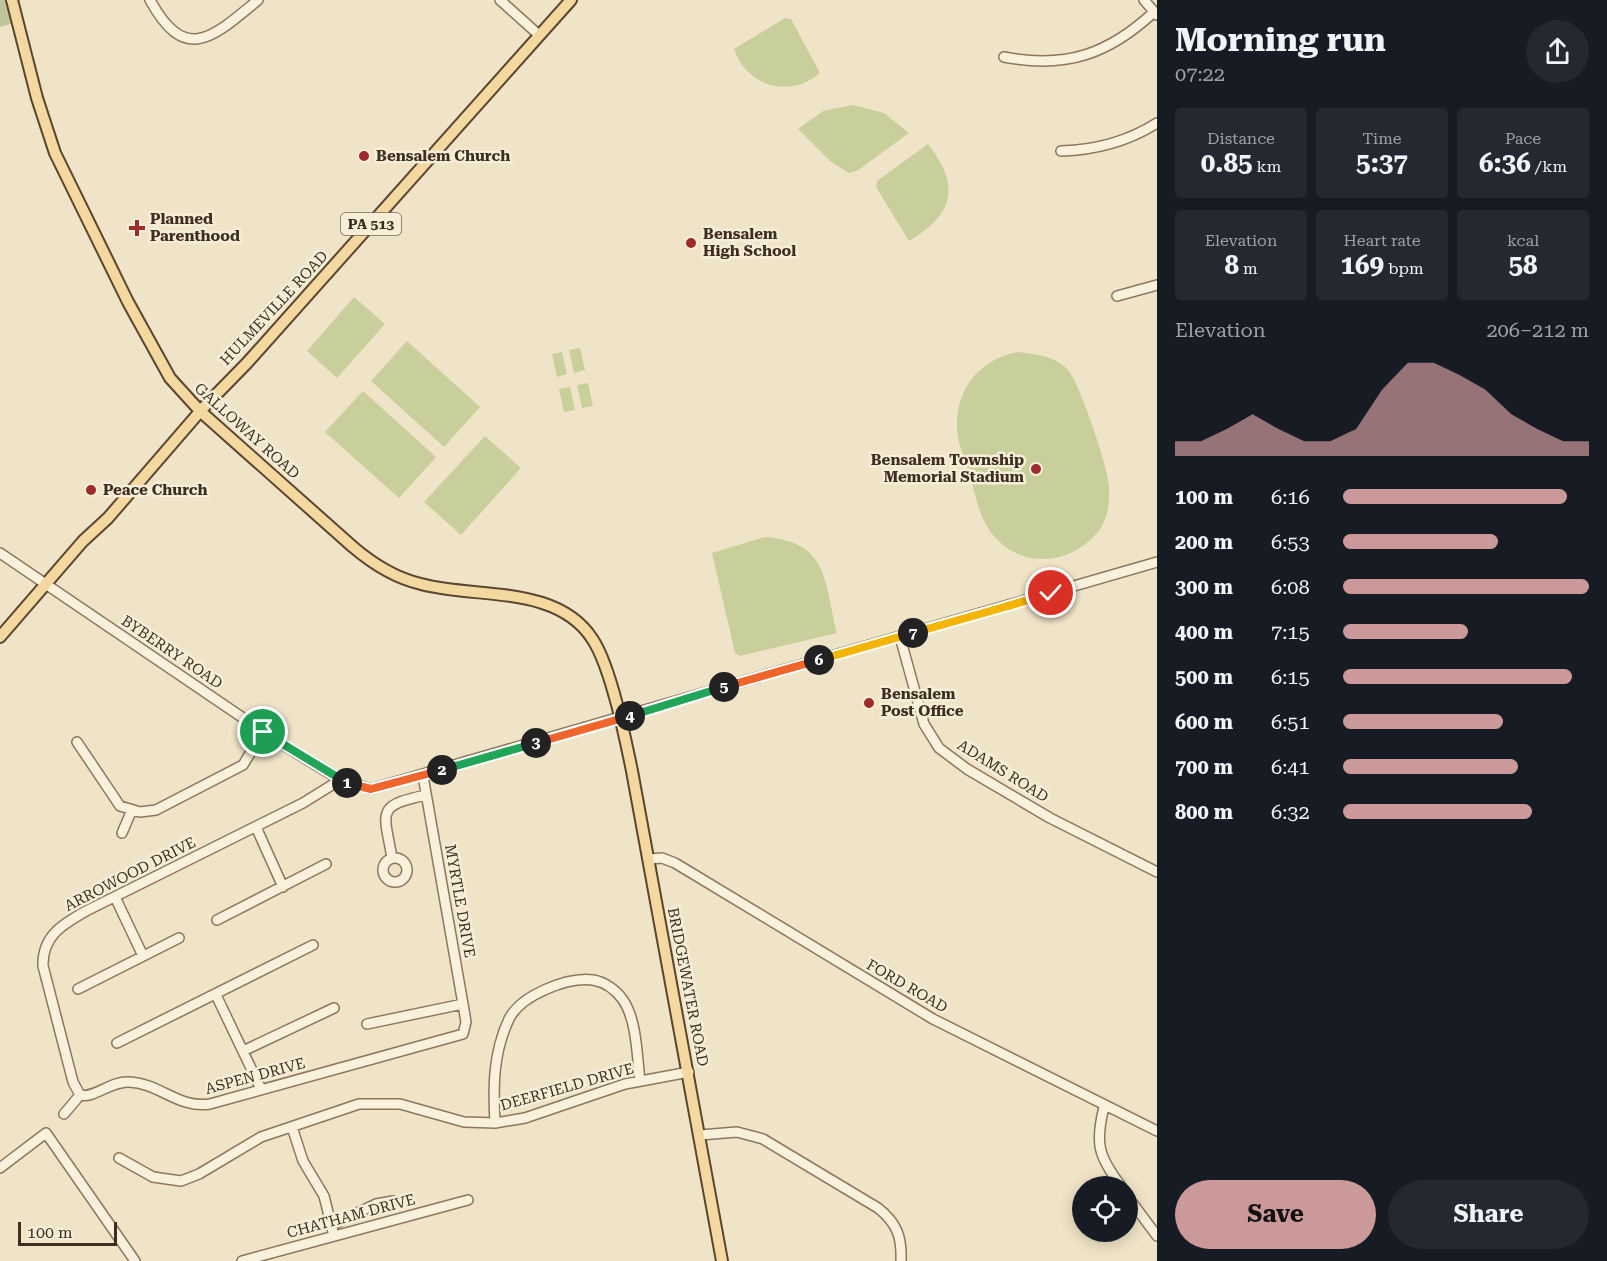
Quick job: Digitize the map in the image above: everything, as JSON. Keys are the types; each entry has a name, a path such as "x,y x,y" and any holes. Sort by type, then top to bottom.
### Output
{"main road":[{"name":"GALLOWAY ROAD","path":"12,0 34,87 55,153 158,357 177,388 353,547 384,570 420,584 548,604 573,618 594,641 620,719"},
{"name":"HULMEVILLE ROAD","path":"0,637 200,411 571,0"},
{"name":"BRIDGEWATER ROAD","path":"620,719 649,859 722,1261"}],"street":[{"path":"150,0 171,31 183,38 197,39 216,32 258,0"},
{"path":"1004,57 1046,62 1088,55 1125,37 1156,13 1144,0"},
{"path":"503,1 539,35"},
{"path":"1061,151 1104,146 1131,137 1157,123"},
{"path":"1117,296 1157,285"},
{"name":"BYBERRY ROAD","path":"0,553 263,732 340,780 371,789 423,776 1157,562"},
{"name":"ADAMS ROAD","path":"900,637 924,724 939,748 967,769 1050,818 1157,872"},
{"path":"77,742 120,806 131,812 156,810 243,765 263,732"},
{"name":"MYRTLE DRIVE","path":"423,776 424,795 464,1004 464,1032"},
{"name":"ARROWOOD DRIVE","path":"80,1095 73,1082 47,986 43,958 49,939 59,927 303,803 340,780"},
{"path":"392,858 386,811 398,801 424,795"},
{"path":"122,834 131,812"},
{"path":"256,827 283,887"},
{"name":"FORD ROAD","path":"649,859 662,858 675,863 925,1015 1104,1107 1157,1131"},
{"path":"217,920 326,864"},
{"path":"115,897 143,956"},
{"path":"78,989 178,938"},
{"path":"117,1043 313,945"},
{"path":"495,1123 493,1076 509,1020 524,1002 567,984 586,980 601,982 623,1000 629,1014 640,1081"},
{"path":"216,994 261,1089"},
{"path":"367,1024 464,1004"},
{"path":"243,1051 334,1008"},
{"name":"ASPEN DRIVE","path":"80,1095 90,1095 114,1083 129,1082 146,1085 187,1104 202,1105 456,1038 464,1032"},
{"name":"DEERFIELD DRIVE","path":"119,1158 153,1177 181,1181 200,1174 261,1137 344,1108 386,1102 412,1106 464,1122 495,1123 525,1118 640,1081 689,1072"},
{"path":"64,1114 80,1095"},
{"path":"1104,1107 1098,1145 1104,1162 1114,1176"},
{"path":"292,1126 303,1161 324,1196 334,1236"},
{"path":"700,1135 737,1132 763,1139 878,1208 888,1216 899,1232 901,1261"},
{"path":"0,1168 46,1133 135,1261"},
{"name":"CHATHAM DRIVE","path":"242,1261 468,1200"},
{"path":"332,1225 376,1204 393,1201"},
{"path":"1138,1210 1157,1236"}],"green space":[{"path":"0,0 12,0 17,22 0,27"},
{"path":"785,18 791,19 820,73 796,86 783,87 759,80 740,62 734,49"},
{"path":"853,105 884,113 909,133 857,171 849,173 830,161 798,129 823,111"},
{"path":"928,144 939,159 945,173 948,198 936,220 909,241 876,187 877,181"},
{"path":"354,297 385,324 337,378 307,351"},
{"path":"407,341 480,407 444,447 371,381"},
{"path":"580,348 585,370 574,373 569,350"},
{"path":"562,352 567,374 557,377 552,354"},
{"name":"Bensalem Township Memorial Stadium","path":"1018,352 1051,359 1068,370 1086,408 1099,445 1109,486 1109,504 1101,528 1084,545 1069,554 1053,558 1037,559 1022,555 1007,548 994,537 979,510 957,430 960,402 972,379 992,362"},
{"path":"588,383 593,406 582,408 577,385"},
{"path":"570,387 575,410 564,412 559,389"},
{"path":"363,391 436,457 399,498 325,432"},
{"path":"485,436 521,468 461,535 424,502"},
{"path":"765,537 786,540 801,547 812,556 820,567 825,581 837,633 740,656 735,653 712,553"}],"place":[{"name":"Bensalem Church","path":"364,156"},
{"name":"Planned Parenthood","path":"137,228"},
{"name":"Bensalem High School","path":"691,243"},
{"name":"Bensalem Township Memorial Stadium","path":"1036,469"},
{"name":"Peace Church","path":"91,490"},
{"name":"Bensalem Post Office","path":"869,703"}],"route":[{"path":"263,732 340,780 363,789 379,788 1051,593"}]}
